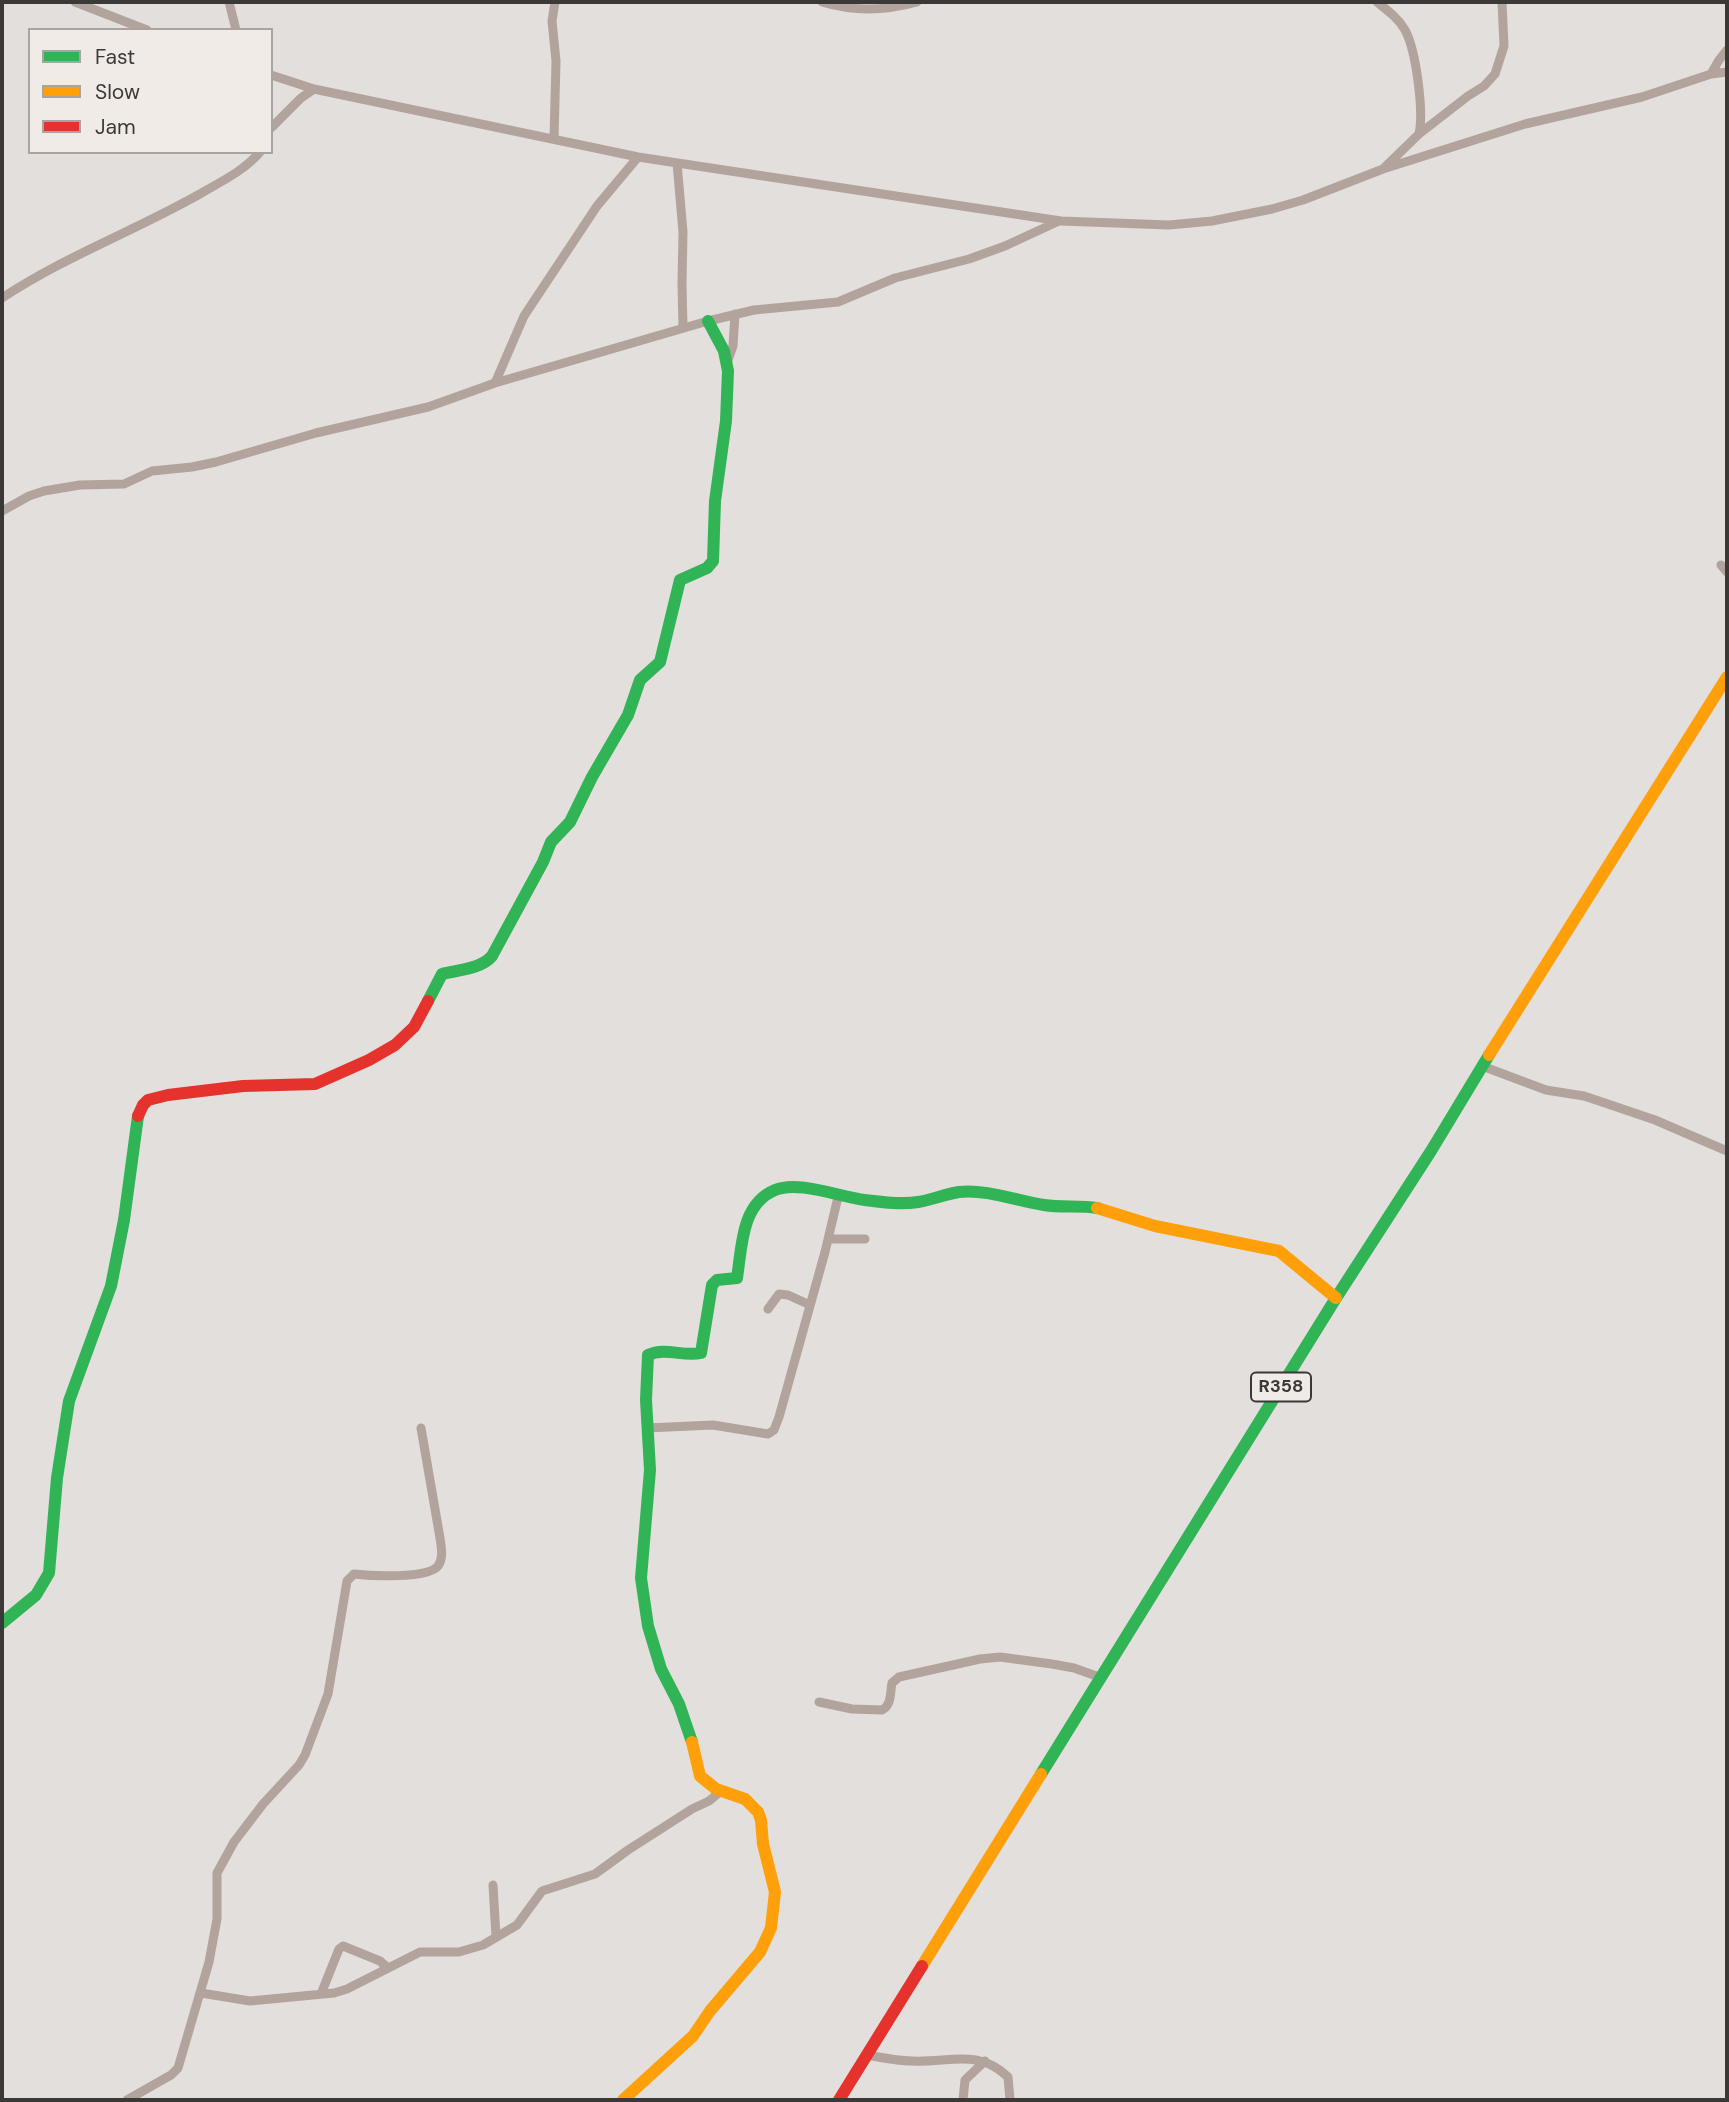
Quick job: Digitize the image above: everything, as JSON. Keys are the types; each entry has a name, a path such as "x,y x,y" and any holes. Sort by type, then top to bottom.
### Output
{"street":[{"path":"75,2 142,28"},
{"path":"229,2 236,28"},
{"path":"554,139 556,61 552,21 555,2"},
{"path":"822,2 866,10 892,9 917,2"},
{"path":"1377,2 1399,22 1408,36 1418,82 1421,127 1419,134"},
{"path":"1382,169 1419,134 1484,86 1495,74 1504,46 1502,2"},
{"path":"1712,74 1727,50"},
{"path":"273,76 314,89 638,157 1061,221 1169,225 1212,221 1272,209 1303,200 1382,169 1525,124 1642,97 1712,74 1727,72"},
{"path":"273,126 314,89"},
{"path":"2,298 82,252 183,203 247,165 258,154"},
{"path":"495,383 524,316 597,206 638,157"},
{"path":"677,163 683,232 683,328"},
{"path":"2,511 44,491 80,485 124,484 152,471 216,462 316,433 428,407 495,383 735,314 839,301 895,278 969,259 1061,221"},
{"path":"727,363 733,346 735,314"},
{"path":"2,1623 25,1605 49,1575 57,1478 69,1401 111,1286 124,1220 136,1123 145,1101 154,1097 252,1085 315,1084 402,1041 416,1024 442,974 481,965 490,960 544,862 551,842 570,822 592,777 628,715 640,680 660,662 680,580 708,568 713,561 715,501 726,421 727,363 724,351 708,321"},
{"name":"R358","path":"839,2100 1336,1298 1431,1152 1482,1066 1727,677"},
{"path":"1482,1066 1546,1090 1605,1102 1727,1151"},
{"path":"623,2100 693,2036 710,2011 760,1952 771,1928 775,1892 763,1844 760,1817 745,1799 721,1791 700,1776 693,1744 679,1704 661,1669 648,1626 641,1578 650,1470 646,1400 648,1355 663,1351 701,1354 712,1285 717,1280 734,1279 738,1275 745,1221 751,1211 765,1197 781,1187 799,1187 838,1197 886,1202 915,1203 951,1193 969,1192 1046,1206 1094,1207 1154,1226 1279,1251 1336,1298"},
{"path":"647,1429 712,1425 771,1433 779,1417 829,1239 838,1197"},
{"path":"829,1239 865,1238"},
{"path":"768,1309 779,1294 810,1305"},
{"path":"127,2100 177,2070 201,1993 217,1919 217,1873 234,1842 305,1755 328,1693 347,1581 354,1574 386,1576 425,1572 433,1570 440,1563 440,1538 422,1428"},
{"path":"819,1702 852,1709 882,1710 889,1702 892,1683 899,1677 993,1657 1074,1668 1102,1678"},
{"path":"201,1993 250,2001 321,1994 347,1989 420,1952 459,1952 483,1945 517,1925 542,1891 595,1874 721,1791"},
{"path":"493,1885 496,1937"},
{"path":"321,1994 339,1949 343,1946 380,1961 388,1968"},
{"path":"868,2055 911,2061 985,2061 1008,2077 1010,2100"},
{"path":"963,2100 965,2080 985,2061"}],"traffic: fast":[{"path":"428,1001 442,974 476,966 492,956 551,842 570,822 592,777 628,715 640,680 660,662 680,580 707,568 713,561 715,501 726,421 728,371 724,351 708,321"},
{"path":"1041,1774 1489,1055"},
{"path":"2,1623 36,1595 49,1573 57,1478 69,1401 111,1286 124,1220 138,1116"},
{"path":"692,1742 679,1704 661,1669 648,1626 641,1578 650,1470 646,1400 648,1355 661,1352 701,1353 712,1285 717,1280 737,1278 742,1240 755,1205 775,1190 795,1187 891,1203 918,1202 970,1192 1050,1206 1097,1208"}],"traffic: slow":[{"path":"1489,1055 1727,677"},
{"path":"1097,1208 1155,1226 1279,1251 1336,1298"},
{"path":"623,2100 693,2036 710,2011 760,1952 771,1928 775,1892 758,1812 745,1799 716,1789 700,1776 692,1742"},
{"path":"922,1966 1041,1774"}],"traffic: jam":[{"path":"138,1116 148,1100 168,1095 243,1086 315,1084 395,1045 414,1027 428,1001"},
{"path":"839,2100 922,1966"}]}
